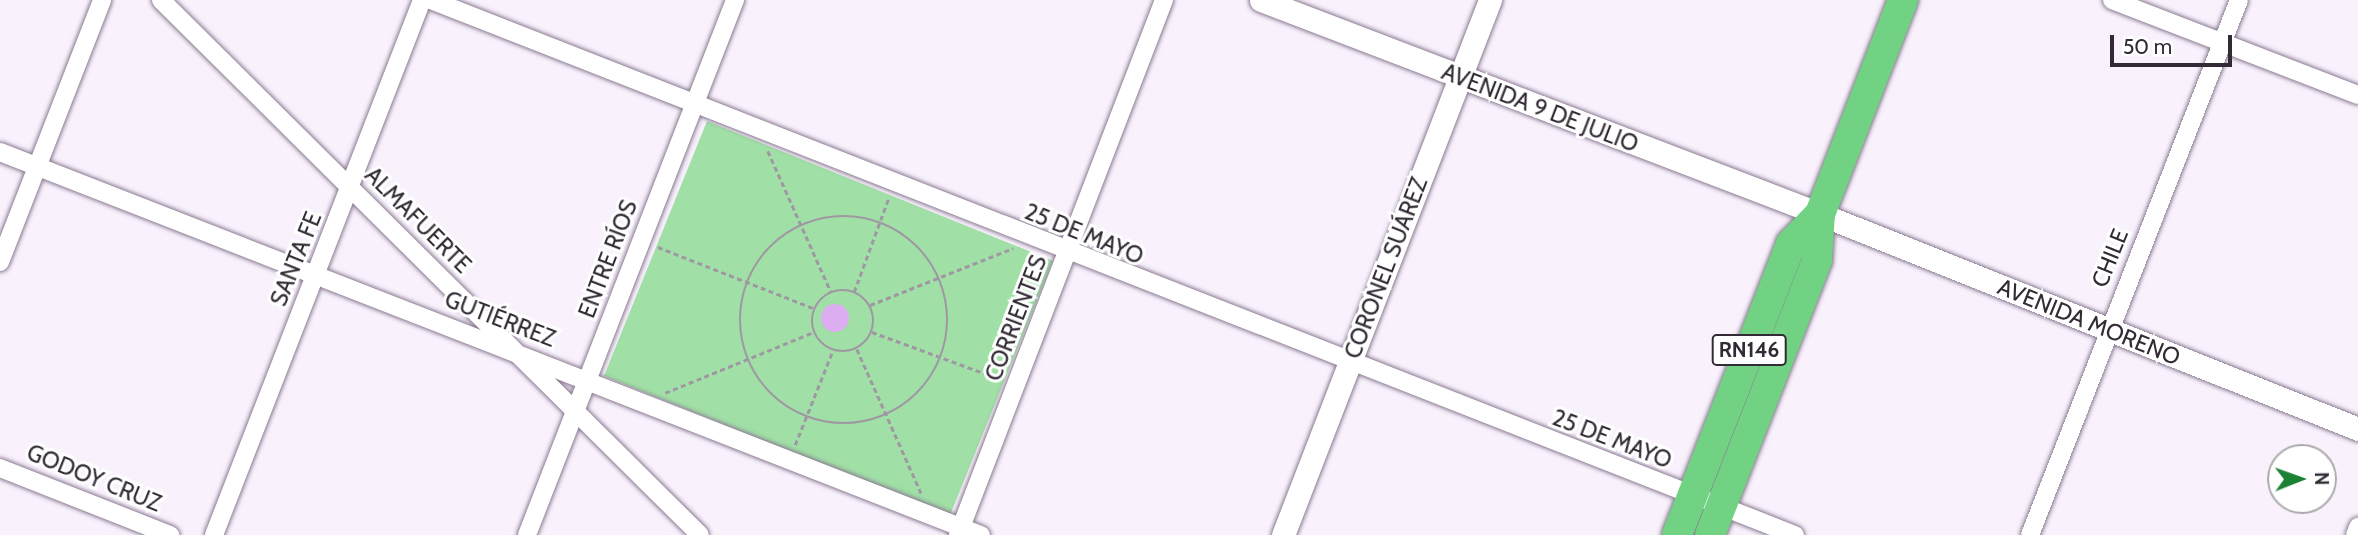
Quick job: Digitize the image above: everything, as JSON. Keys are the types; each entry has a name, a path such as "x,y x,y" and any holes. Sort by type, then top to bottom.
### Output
{"highway":[{"name":"RN146","path":"1710,535 1817,260 1820,214 1903,0"},
{"name":"RN146","path":"1677,535 1791,244 1820,214"}],"street":[{"path":"0,262 102,0"},
{"name":"ALMAFUERTE","path":"161,0 700,535"},
{"name":"SANTA FE","path":"214,535 422,0"},
{"name":"25 DE MAYO","path":"431,0 695,103 1067,254 1795,535"},
{"name":"ENTRE RÍOS","path":"527,535 735,0"},
{"name":"CORRIENTES","path":"960,531 1164,0"},
{"name":"AVENIDA 9 DE JULIO","path":"1261,0 1820,214"},
{"name":"CORONEL SUÁREZ","path":"1283,535 1490,0"},
{"path":"2112,0 2358,95"},
{"name":"CHILE","path":"2031,535 2107,330 2239,0"},
{"name":"GUTIÉRREZ","path":"0,152 315,276 513,348 587,381 960,531 981,535"},
{"name":"AVENIDA MORENO","path":"1820,214 2358,429"},
{"name":"GODOY CRUZ","path":"0,467 170,535"},
{"path":"2355,535 2358,527"}],"path":[{"path":"766,144 832,292"},
{"path":"854,292 890,194"},
{"path":"854,215 880,222 925,253 939,277 947,303 942,358 910,402 887,416 847,425 806,418 774,398 747,360 740,334 746,282 778,238 801,224 854,215"},
{"path":"642,239 815,309"},
{"path":"870,305 1020,245"},
{"path":"832,292 854,292 870,305 872,332 857,349 833,350 814,332 815,309 832,292"},
{"path":"656,397 814,332"},
{"path":"872,332 1005,381"},
{"path":"857,349 926,504"},
{"path":"793,451 833,350"}],"green space":[{"path":"707,121 1053,261 950,516 604,376"}],"shaded area":[{"path":"835,304 845,308 849,318 845,328 835,332 825,328 821,318 825,308"}]}
